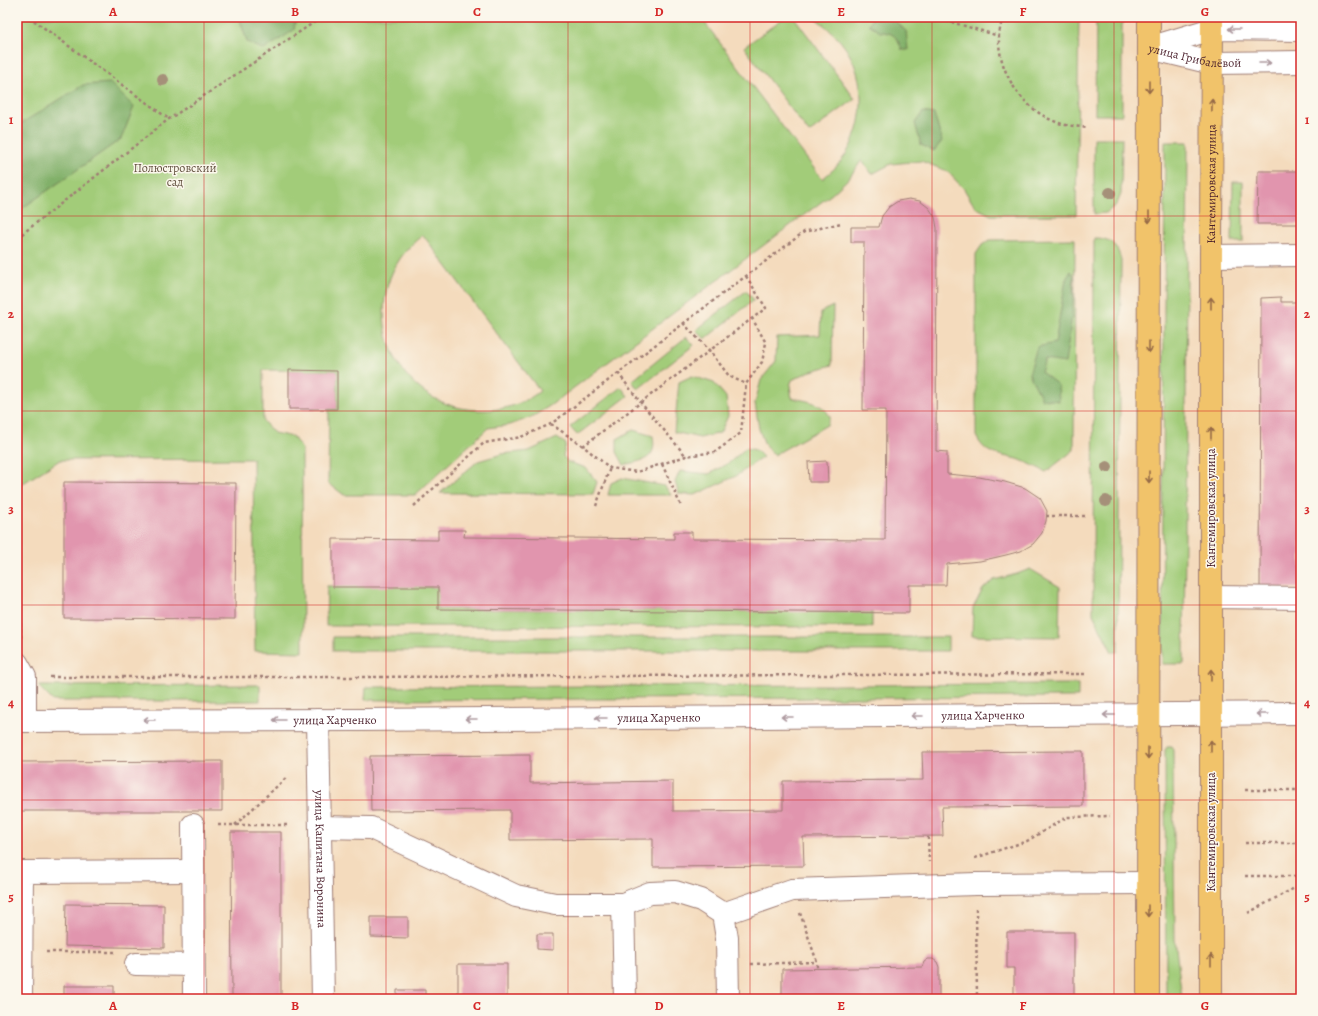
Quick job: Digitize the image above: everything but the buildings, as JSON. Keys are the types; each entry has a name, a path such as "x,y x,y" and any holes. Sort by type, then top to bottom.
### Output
{"main road":[{"path":"1148,999 1149,17"},
{"name":"Кантемировская улица","path":"1211,999 1212,23"}],"street":[{"name":"улица Грибалёвой","path":"1149,48 1212,23 1301,30"},
{"name":"улица Грибалёвой","path":"1149,48 1212,63 1301,62"},
{"path":"1211,256 1301,255"},
{"path":"1211,597 1301,598"},
{"path":"21,670 21,721"},
{"name":"улица Харченко","path":"21,721 1301,713"},
{"name":"улица Капитана Воронина","path":"318,720 323,999"},
{"path":"193,825 194,999"},
{"path":"320,827 371,828 516,896 555,904 623,904 650,893 675,892 701,900 723,914 727,938 728,999"},
{"path":"22,999 19,872 193,871"},
{"path":"723,914 792,890 976,884 1148,883"},
{"path":"623,904 625,999"},
{"path":"136,964 193,964"}],"path":[{"path":"29,17 169,119"},
{"path":"17,238 169,119 322,17"},
{"path":"934,17 999,36"},
{"path":"1002,17 999,36 1002,60 1010,82 1024,101 1043,116 1065,125 1088,128"},
{"path":"414,506 484,442 521,437 551,424 804,232 841,223"},
{"path":"583,446 766,308 746,276"},
{"path":"551,424 583,446 610,468 637,472 686,456 715,452 741,433 746,384 762,362 766,343 752,318"},
{"path":"683,323 710,351 729,376 746,384"},
{"path":"618,373 686,456"},
{"path":"662,464 681,506"},
{"path":"596,506 610,468"},
{"path":"1046,516 1085,516"},
{"path":"17,557 21,670 369,677 1087,674"},
{"path":"234,825 287,777"},
{"path":"1245,790 1301,790"},
{"path":"974,858 1027,841 1067,817 1110,816"},
{"path":"193,825 288,825"},
{"path":"1245,843 1301,843"},
{"path":"1245,876 1300,876 1300,885 1246,914"},
{"path":"976,884 977,999"},
{"path":"792,890 817,962 817,968"},
{"path":"22,951 116,952 136,964"},
{"path":"728,964 817,962"}],"green space":[{"name":"Полюстровский сад","path":"17,17 715,17 705,23 822,179 836,167 846,154 854,138 859,122 861,105 857,72 850,56 835,35 814,17 1079,17 1076,215 991,215 975,207 964,189 947,171 921,161 891,164 872,174 862,160 849,178 832,194 551,405 532,417 510,425 488,428 415,495 344,495 328,483 329,409 337,409 337,371 263,370 263,421 274,433 293,437 302,449 303,652 255,651 253,459 60,460 17,487","holes":["423,235 540,391 513,406 489,410 477,410 446,404 420,389 401,367 388,341 384,313 388,285 401,258"]},
{"path":"239,17 296,17 294,30 264,50 247,42"},
{"path":"785,17 794,17 855,99 809,133 744,47"},
{"path":"873,17 893,19 906,31 908,50 902,50 895,36 889,33 880,32 869,24"},
{"path":"1096,17 1122,17 1122,115 1095,115"},
{"path":"110,83 134,107 121,139 17,212 17,126 83,85"},
{"path":"1299,86 1301,86 1301,124 1299,122"},
{"path":"923,112 934,114 942,141 934,151 921,145 915,123"},
{"path":"1094,138 1122,138 1121,194 1117,204 1106,213 1094,214"},
{"path":"1165,142 1188,142 1184,664 1162,664"},
{"path":"1233,182 1243,182 1243,242 1232,242"},
{"path":"1094,238 1104,239 1112,243 1115,246 1121,260 1118,652 1112,652 1093,614"},
{"path":"1075,239 1074,450 1046,472 1023,461 989,451 984,448 976,436 976,254 982,245 990,240"},
{"path":"1071,271 1074,277 1072,317 1065,363 1045,360 1041,372 1058,385 1059,401 1042,399 1029,374 1037,347 1055,343 1066,279"},
{"path":"746,291 754,300 705,339 696,330"},
{"path":"833,306 832,365 808,372 792,380 790,386 792,398 819,405 827,412 830,417 827,425 774,455 765,445 759,429 755,403 761,380 776,361 777,337 820,335 821,312"},
{"path":"686,337 694,345 638,389 632,381"},
{"path":"692,376 714,383 726,397 728,416 720,433 700,438 674,432 679,382"},
{"path":"621,387 628,396 577,435 570,427"},
{"path":"633,430 653,436 653,450 648,458 624,465 617,452 617,439"},
{"path":"557,438 566,444 563,456 568,462 586,468 597,482 593,494 440,493 478,461 502,454 529,451"},
{"path":"746,448 756,450 763,457 736,476 695,495 679,494 675,482 680,471 709,474 730,462"},
{"path":"622,478 665,486 671,495 608,495 611,483"},
{"path":"1030,569 1060,587 1059,637 972,636 973,608 983,589 994,580"},
{"path":"327,586 438,587 438,609 872,612 872,627 326,626"},
{"path":"333,637 948,637 948,651 333,651"},
{"path":"1078,684 1078,697 365,700 366,687"},
{"path":"260,685 260,701 53,701 38,686"},
{"path":"1167,747 1171,747 1173,750 1175,939 1182,999 1166,999 1165,750"}]}
